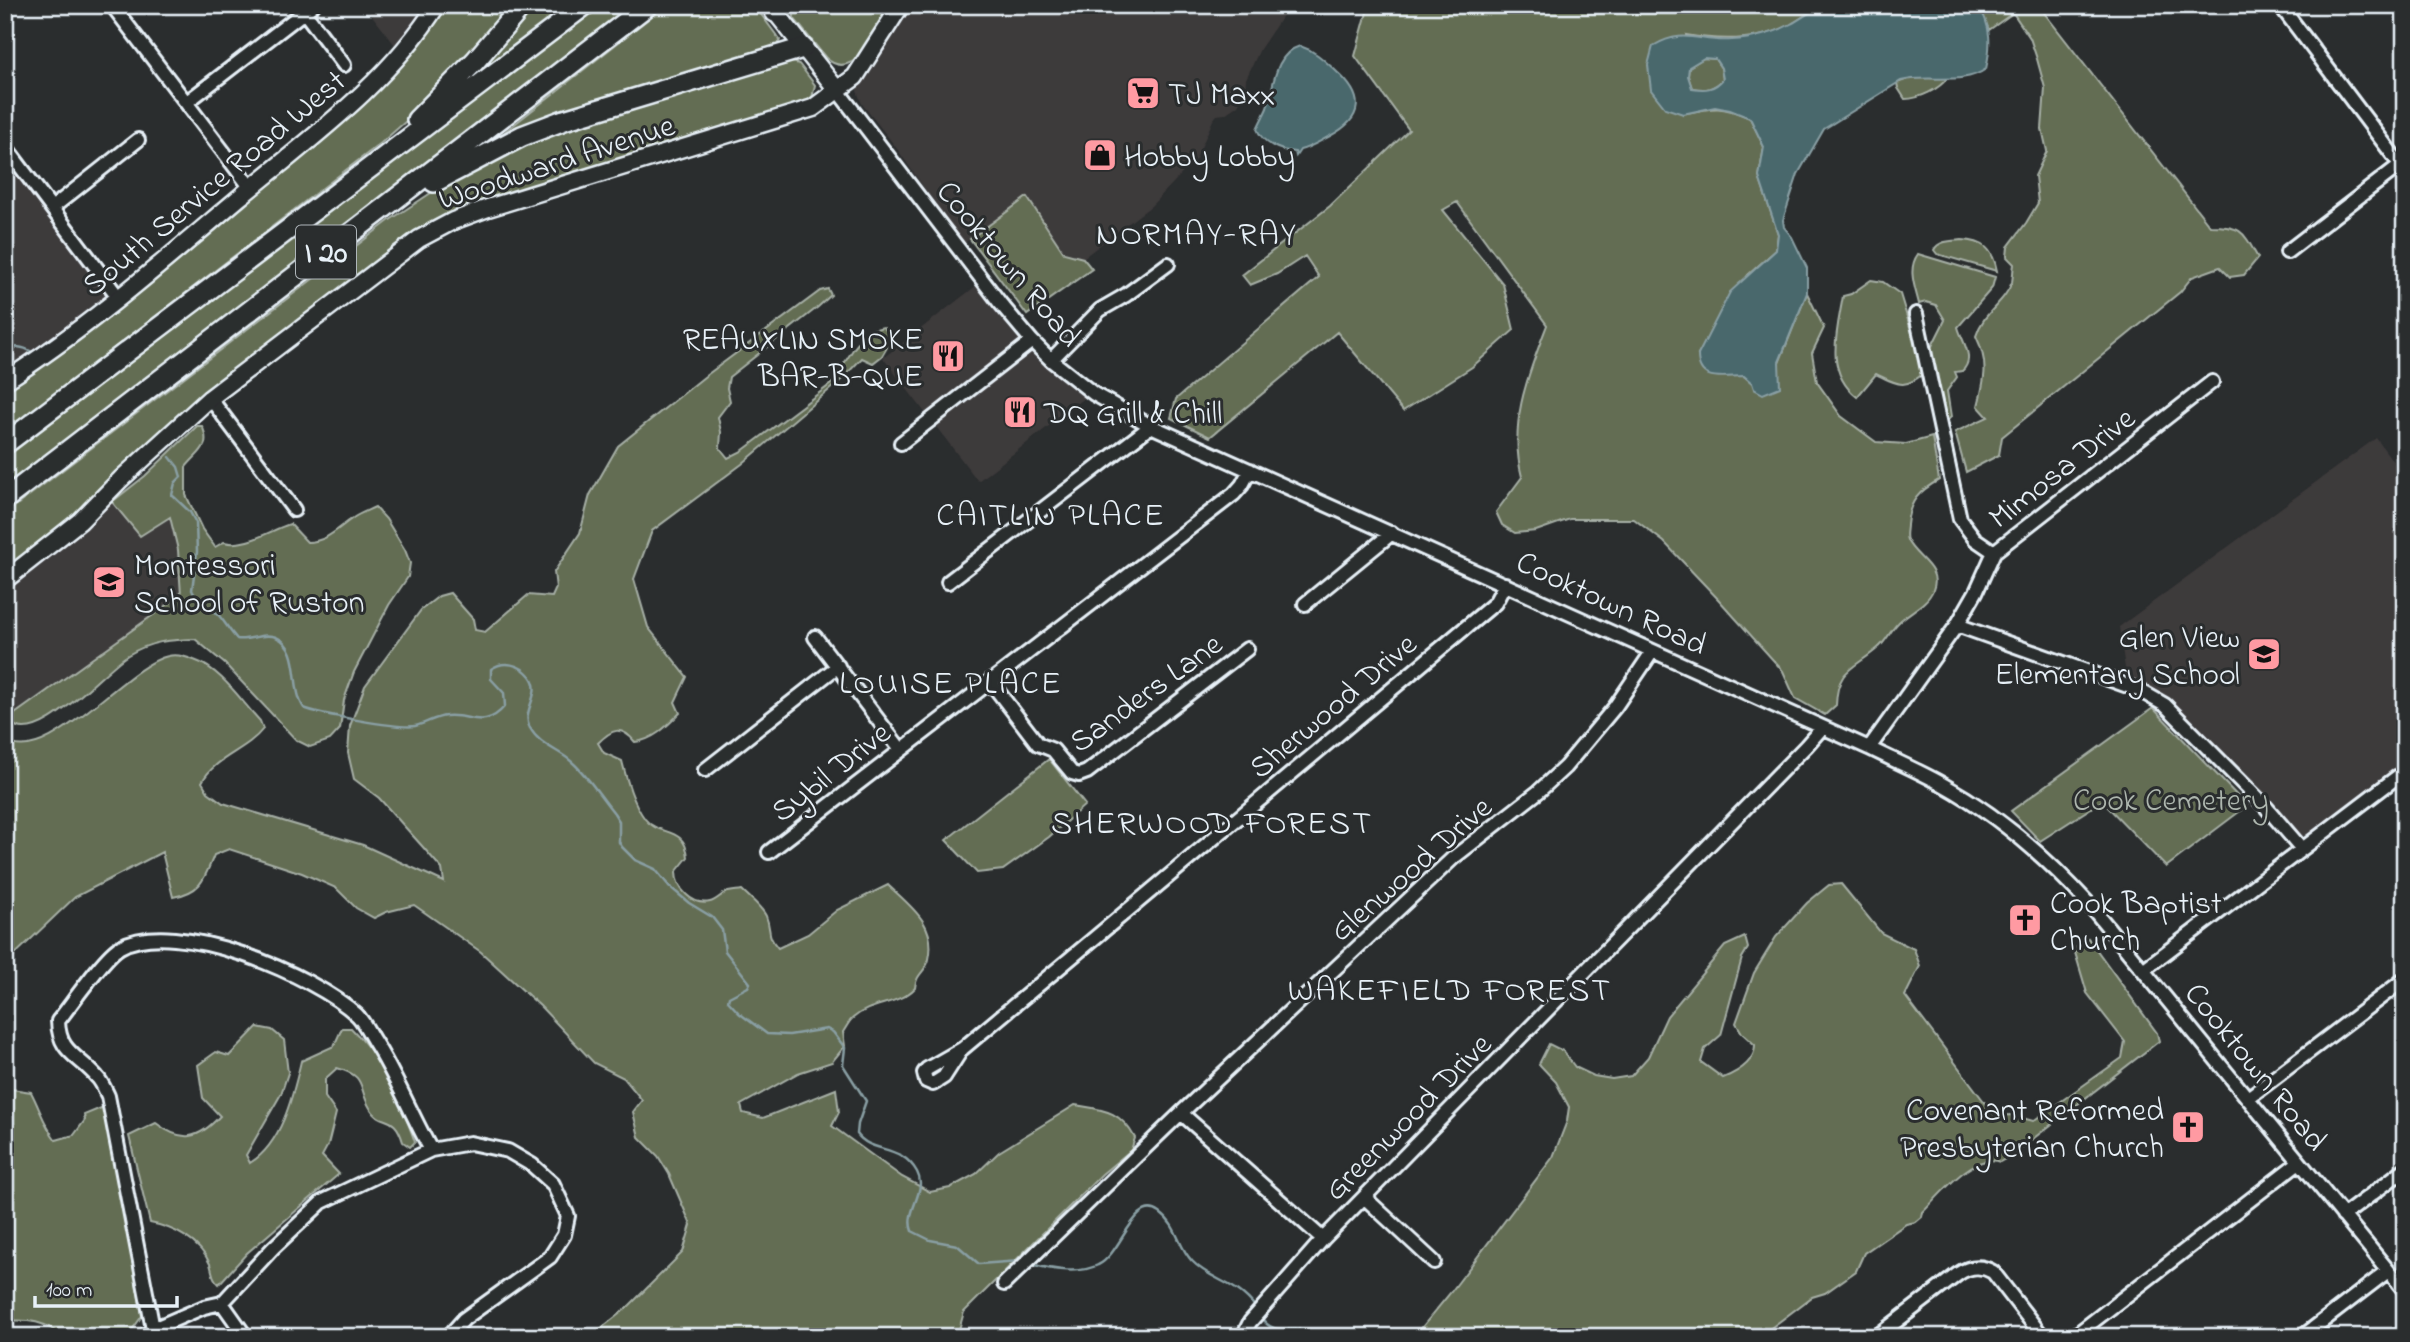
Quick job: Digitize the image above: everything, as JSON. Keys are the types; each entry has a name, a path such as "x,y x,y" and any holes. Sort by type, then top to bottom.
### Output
{"highway":[{"path":"349,185 475,61 523,5"},
{"name":"I 20","path":"5,444 585,5"},
{"name":"I 20","path":"5,499 648,5"},
{"path":"341,240 427,186 522,136 564,120 803,47"}],"main road":[{"name":"South Service Road West","path":"5,381 79,330 348,108 407,49 437,5"},
{"name":"Woodward Avenue","path":"5,580 80,521 121,479 210,398 419,239 453,221 564,184 806,111 855,77 901,5"},
{"name":"Cooktown Road","path":"776,8 838,91"}],"street":[{"path":"112,5 251,188"},
{"path":"2280,5 2403,166 2287,252"},
{"path":"187,102 306,8 344,65"},
{"name":"Cooktown Road","path":"838,91 1032,341 1094,394 1152,426 1821,729 1869,748 1942,784 1979,807 2031,847 2082,896 2405,1292"},
{"path":"52,208 138,140"},
{"path":"5,145 119,298"},
{"path":"1051,360 1100,310 1126,295 1168,264"},
{"path":"1916,314 1960,519 1975,539 1994,552"},
{"path":"901,443 1032,341"},
{"name":"Mimosa Drive","path":"1869,748 1957,625 1994,552 2212,382"},
{"path":"210,398 294,510"},
{"path":"948,582 1152,426"},
{"name":"Sybil Drive","path":"769,852 1234,494 1250,470"},
{"path":"1305,604 1392,533"},
{"name":"Sherwood Drive","path":"962,1049 1495,603 1505,584"},
{"path":"1957,625 2139,690 2165,705 2265,806 2302,849"},
{"path":"815,637 901,750"},
{"name":"Sanders Lane","path":"990,681 1038,744 1053,750 1072,773 1079,775 1087,772 1247,649"},
{"name":"Glenwood Drive","path":"1004,1284 1181,1113 1453,858 1538,792 1565,767 1615,707 1652,652"},
{"path":"705,770 838,666"},
{"name":"Greenwood Drive","path":"1246,1337 1250,1322 1323,1239 1821,729"},
{"path":"2143,970 2405,771"},
{"path":"431,1150 394,1072 358,1016 318,986 267,961 225,948 156,939 119,948 58,1021 63,1046 99,1078 108,1096 148,1333 204,1307 222,1303 273,1248 322,1202 431,1150 470,1143 508,1152 532,1165 553,1184 568,1216 564,1235 550,1257 464,1319 448,1337"},
{"path":"2248,1098 2405,979"},
{"path":"1181,1113 1323,1239"},
{"path":"2073,1337 2299,1162"},
{"path":"2343,1216 2405,1169"},
{"path":"1364,1197 1434,1262"},
{"path":"1876,1337 1958,1273 1972,1267 1987,1268 1993,1272 2043,1337"},
{"path":"2302,1337 2388,1272"},
{"path":"222,1303 246,1337"}],"shaded area":[{"path":"364,5 432,5 398,49"},
{"path":"906,5 1290,5 1260,49 1238,105 1225,114 1217,115 1213,120 1196,159 1151,206 1083,258 1064,253 1027,198 963,244 895,146 862,104 857,91 858,84"},
{"path":"5,153 107,289 107,294 105,302 5,374"},
{"path":"976,286 1038,360 1086,397 978,481 883,358"},
{"name":"Glen View Elementary School","path":"2376,438 2405,478 2405,766 2311,835 2301,836 2297,835 2193,727 2127,682 2119,627"},
{"name":"Montessori School of Ruston","path":"110,499 140,536 170,517 178,550 181,595 6,719 5,586"}],"green space":[{"path":"444,5 512,5 421,108 381,143 96,362 5,436 5,385 243,201"},
{"path":"527,5 571,5 452,95"},
{"path":"598,5 638,5 5,486 5,458"},
{"path":"666,5 754,5 780,40 776,47 493,141"},
{"path":"793,5 896,5 867,49 847,64 837,64 826,58 794,18"},
{"path":"1369,5 1824,5 1790,25 1765,35 1726,39 1686,35 1683,114 1717,108 1750,118 1764,147 1759,177 1778,234 1776,250 1748,275 1698,355 1732,376 1744,376 1752,383 1779,363 1807,293 1824,328 1812,353 1817,382 1841,416 1876,442 1906,444 1932,437 1939,480 1926,488 1913,503 1906,535 1911,546 1934,575 1933,590 1926,600 1898,623 1881,646 1848,670 1840,683 1836,705 1825,715 1795,698 1783,671 1664,542 1634,519 1570,519 1536,531 1515,533 1502,525 1496,512 1522,477 1517,438 1519,418 1527,381 1547,325 1457,202 1443,210 1503,284 1514,330 1472,367 1403,411 1337,332 1210,437 1171,418 1176,399 1319,277 1305,256 1277,274 1250,285 1242,275 1330,206 1409,130 1355,56"},
{"path":"1978,5 2038,5 2210,226 2229,227 2240,232 2258,258 2244,275 2230,277 2220,267 2192,277 2180,292 2002,437 1999,455 1966,472 1955,432 1988,417 1978,406 1984,363 1976,336 1983,321 2012,282 2014,264 2007,257 2008,247 2038,203 2035,176 2047,151 2042,129 2045,88 2030,38 2013,13 1989,30"},
{"path":"1704,58 1715,59 1721,68 1723,79 1709,88 1692,88 1688,76 1689,67"},
{"path":"789,61 799,64 815,85 812,98 807,104 429,228 5,573 5,514 390,220 458,175 524,142"},
{"path":"1911,78 1947,78 1929,93 1905,99 1897,83"},
{"path":"1027,197 1064,253 1083,258 1092,269 1027,315 970,239"},
{"path":"1962,240 1982,244 1993,257 1997,271 1937,254 1934,250 1943,243"},
{"path":"1918,254 1995,277 1992,288 1958,327 1967,350 1968,361 1962,371 1955,372 1957,377 1947,391 1951,417 1948,420 1944,419 1931,348 1945,320 1936,305 1926,302 1919,304 1912,272"},
{"path":"1871,280 1883,282 1900,294 1924,373 1906,384 1890,381 1876,374 1857,397 1840,375 1836,363 1836,337 1843,296 1851,294"},
{"path":"828,289 831,295 818,307 729,377 727,388 730,401 718,417 720,448 728,458 742,451 831,384 868,331 883,327 893,337 882,356 873,363 862,358 842,379 742,464 652,531 634,579 648,627 687,677 675,702 680,713 660,732 642,741 635,742 625,733 616,731 598,743 604,753 622,761 628,784 645,819 657,828 677,836 686,847 688,857 676,872 682,890 703,903 725,893 742,890 764,912 774,944 778,948 808,934 837,910 888,885 926,926 929,959 917,979 915,988 901,998 868,1009 853,1018 843,1032 845,1046 832,1062 798,1073 741,1105 743,1113 763,1118 836,1089 839,1112 832,1126 902,1177 930,1192 950,1188 976,1174 999,1152 1075,1105 1110,1113 1123,1122 1135,1138 1131,1150 1102,1174 964,1312 958,1333 961,1337 590,1337 628,1307 683,1252 691,1225 669,1174 658,1156 639,1137 633,1112 642,1100 624,1078 594,1063 540,1006 481,952 414,905 374,918 356,908 336,888 302,873 229,849 214,855 204,878 196,888 173,897 162,852 75,897 5,964 5,740 22,746 41,741 63,729 150,663 171,655 188,658 204,664 222,678 260,721 263,729 208,773 202,782 208,792 223,803 363,845 444,882 442,869 422,846 379,798 354,779 348,753 350,726 365,686 421,610 439,596 450,593 473,619 475,630 485,632 528,595 552,597 556,588 554,572 580,533 590,495 618,446 704,377 820,291"},
{"path":"197,426 202,426 206,439 199,453 186,467 186,495 202,529 215,547 224,542 249,541 290,524 307,542 314,541 326,537 356,516 375,507 386,519 405,550 410,563 408,577 389,605 354,672 344,700 340,729 330,740 310,747 296,740 225,664 195,639 160,642 136,650 117,663 70,705 35,726 21,728 9,721 12,716 181,595 178,550 170,517 140,536 112,502 145,476"},
{"name":"Cook Cemetery","path":"2153,708 2247,806 2166,867 2102,801 2040,841 2011,811"},
{"path":"1049,759 1085,805 1049,837 1003,870 977,873 946,840"},
{"path":"1841,884 1881,933 1914,949 1920,966 1905,996 1995,1116 2012,1115 2033,1121 2122,1058 2125,1042 2087,993 2074,949 2088,938 2157,1033 2159,1041 2012,1155 2000,1162 1990,1160 1979,1163 1958,1176 1916,1222 1906,1224 1864,1253 1856,1271 1825,1293 1812,1297 1759,1337 1414,1337 1553,1157 1567,1121 1569,1107 1556,1082 1539,1064 1549,1044 1563,1051 1575,1067 1594,1076 1612,1079 1631,1076 1648,1057 1667,1016 1725,946 1745,937 1748,948 1742,958 1721,1035 1705,1049 1701,1062 1723,1078 1734,1073 1745,1066 1754,1051 1755,1045 1736,1023 1754,973 1776,937 1807,903 1829,885"},
{"path":"257,1027 272,1030 284,1040 288,1073 281,1094 246,1155 250,1163 261,1155 278,1131 290,1103 301,1061 334,1046 342,1028 351,1028 382,1067 397,1095 415,1142 410,1147 403,1142 396,1126 374,1114 358,1079 337,1068 325,1079 325,1097 336,1113 328,1145 322,1156 339,1174 247,1253 219,1284 200,1248 185,1236 150,1223 129,1136 156,1123 182,1136 197,1134 212,1124 220,1116 203,1098 198,1065 216,1052 229,1056"},
{"path":"5,1088 31,1092 56,1140 74,1135 85,1120 84,1115 106,1106 142,1316 127,1337 62,1337 50,1327 36,1322 5,1321"}],"water":[{"path":"1824,5 1978,5 1988,28 1988,61 1986,69 1967,77 1901,81 1824,129 1798,174 1783,220 1784,227 1807,268 1807,293 1779,362 1780,387 1763,394 1754,389 1744,376 1721,377 1702,371 1698,355 1730,292 1776,250 1778,234 1759,177 1764,147 1750,118 1730,110 1715,107 1683,114 1665,108 1651,90 1648,65 1653,46 1664,40 1674,37 1721,40 1755,37 1785,27","holes":["1704,58 1715,59 1721,68 1723,79 1709,88 1692,88 1688,76 1689,67"]},
{"path":"1300,46 1320,57 1346,81 1356,98 1357,107 1355,114 1341,129 1300,150 1296,156 1295,152 1268,143 1257,129 1267,108 1280,63 1291,50"}],"waterway":[{"path":"5,350 19,347 32,352"},
{"path":"170,457 178,467 181,477 175,483 172,495 190,512 196,523 197,552 192,590 199,603 217,614 237,639 271,636 284,642 293,659 297,690 304,708 325,714 406,726 415,726 446,716 490,718 505,706 504,693 491,679 491,669 506,664 517,666 526,672 534,682 534,695 528,715 528,722 534,734 572,762 594,786 619,821 619,842 622,847 635,860 655,869 669,886 712,917 722,930 725,951 750,983 748,987 729,997 728,1001 767,1034 789,1035 827,1029 833,1032 845,1048 843,1065 866,1101 857,1134 870,1144 903,1157 920,1179 911,1216 912,1231 930,1240 957,1245 979,1264 1020,1261"},
{"path":"1030,1264 1073,1270 1098,1265 1114,1250 1135,1218 1151,1209 1160,1213 1171,1224 1184,1249 1199,1268 1240,1292 1256,1308"},
{"path":"1261,1317 1273,1328 1302,1329 1322,1337"}],"place":[{"name":"TJ Maxx","path":"1143,93"},
{"name":"Hobby Lobby","path":"1100,155"},
{"name":"REAUXLIN SMOKE BAR-B-QUE","path":"948,356"},
{"name":"DQ Grill & Chill","path":"1020,412"},
{"name":"Montessori School of Ruston","path":"109,582"},
{"name":"Glen View Elementary School","path":"2264,654"},
{"name":"Cook Baptist Church","path":"2025,920"},
{"name":"Covenant Reformed Presbyterian Church","path":"2188,1127"}],"district":[{"name":"NORMAY-RAY","path":"1197,232"},
{"name":"CAITLIN PLACE","path":"1051,513"},
{"name":"LOUISE PLACE","path":"951,681"},
{"name":"SHERWOOD FOREST","path":"1212,821"},
{"name":"WAKEFIELD FOREST","path":"1450,988"}]}
